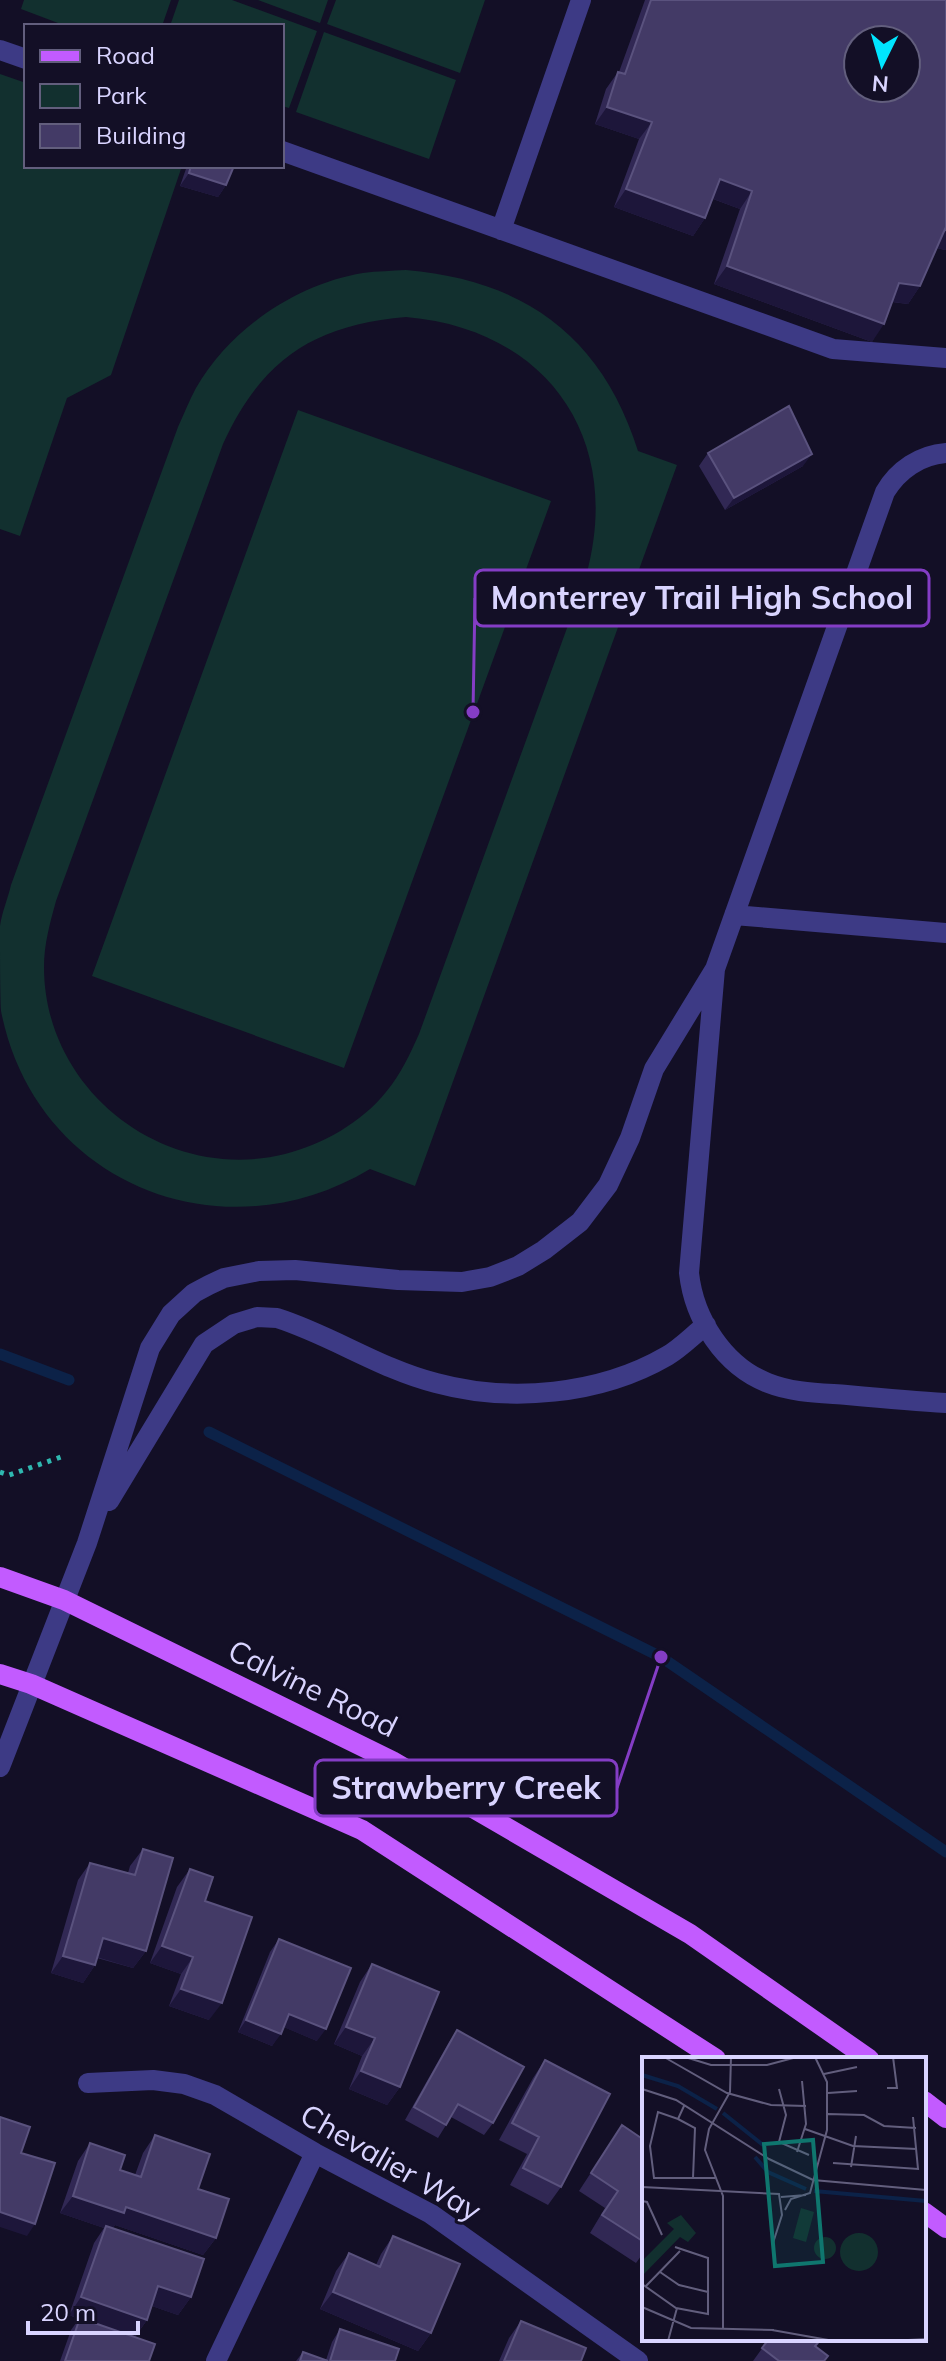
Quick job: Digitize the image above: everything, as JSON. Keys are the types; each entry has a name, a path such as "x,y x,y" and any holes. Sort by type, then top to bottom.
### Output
{"main road":[{"name":"Calvine Road","path":"0,1577 64,1600 392,1761 690,1934 866,2057"},
{"path":"0,1674 31,1684 362,1830 713,2057"},
{"path":"926,2103 946,2118"},
{"path":"926,2213 946,2228"}],"street":[{"path":"501,230 581,0"},
{"path":"0,50 24,58"},
{"path":"284,152 833,349 946,358"},
{"path":"0,1767 91,1532 150,1348 171,1314 194,1293 224,1278 259,1271 295,1270 398,1280 462,1282 490,1277 518,1266 580,1222 608,1185 630,1138 654,1069 715,969 885,492 895,478 912,464 931,454 946,453"},
{"path":"734,915 946,933"},
{"path":"715,969 689,1246 691,1294 706,1325 727,1356 768,1383 813,1393 946,1403"},
{"path":"91,1532 204,1344 234,1324 257,1317 277,1318 434,1383 502,1393 569,1390 631,1373 669,1355 706,1325"},
{"name":"Chevalier Way","path":"88,2083 153,2080 184,2084 215,2095 315,2153 431,2214 638,2361"},
{"path":"216,2361 315,2153"}],"path":[{"path":"0,1472 9,1475 64,1456"}],"green space":[{"path":"24,0 171,0 163,24 61,24 21,9"},
{"path":"179,0 232,0 317,31 289,108 284,107 284,24 171,24"},
{"path":"258,0 328,0 320,23"},
{"path":"336,0 485,0 460,73 327,24"},
{"path":"324,32 456,80 429,159 296,112"},
{"path":"0,74 24,82 24,168 181,168 111,375 67,398 20,536 0,529"},
{"path":"406,270 487,286 522,301 553,321 580,346 603,376 623,411 638,451 677,465 415,1186 370,1169 313,1195 255,1206 197,1204 143,1188 94,1160 52,1121 21,1071 1,1011 1,921 11,885 178,427 196,388 210,367 246,329 290,299 338,279 363,273","holes":["406,317 456,326 499,343 535,368 563,399 583,437 594,479 595,526 586,576 419,1034 396,1078 376,1103 353,1123 313,1144 285,1154 240,1160 197,1155 156,1141 120,1118 89,1089 65,1053 49,1012 44,967 46,942 56,901 223,444 255,389 295,352 318,338 344,328"]},
{"path":"298,410 551,501 344,1068 92,976"}],"building":[{"path":"651,0 946,0 946,230 920,286 899,283 884,324 727,266 752,191 720,179 705,218 626,189 652,122 607,107 618,72 625,74"},
{"path":"190,168 233,168 226,185 189,173"},
{"path":"789,406 812,454 734,498 708,453"},
{"path":"143,1849 173,1858 146,1951 103,1938 95,1965 63,1956 90,1863 135,1875"},
{"path":"190,1869 213,1877 205,1901 252,1917 222,2003 181,1989 193,1957 162,1946"},
{"path":"279,1939 351,1968 326,2029 289,2014 281,2034 246,2020"},
{"path":"372,1964 439,1992 400,2087 361,2071 375,2038 346,2027"},
{"path":"457,2030 524,2067 493,2123 458,2104 446,2125 414,2107"},
{"path":"545,2060 610,2094 561,2187 523,2168 539,2137 512,2123"},
{"path":"0,2117 30,2127 21,2153 55,2163 35,2224 0,2212"},
{"path":"622,2125 642,2139 642,2241 602,2215 618,2191 591,2173"},
{"path":"155,2135 210,2154 198,2189 229,2199 216,2238 126,2207 124,2213 73,2196 90,2143 125,2155 120,2170 141,2177"},
{"path":"106,2226 204,2259 191,2297 158,2286 147,2320 81,2297"},
{"path":"393,2236 460,2264 431,2333 333,2292 349,2253 380,2267"},
{"path":"80,2318 155,2344 149,2361 65,2361"},
{"path":"521,2321 586,2348 581,2361 504,2361"},
{"path":"340,2329 399,2349 395,2361 330,2361"},
{"path":"767,2341 819,2341 815,2346 828,2356 824,2361 779,2361 762,2348"},
{"path":"303,2352 328,2361 300,2361"}],"waterway":[{"path":"0,1354 69,1380"},
{"path":"209,1432 661,1657 946,1852"}],"place":[{"name":"Monterrey Trail High School","path":"473,712"},
{"name":"Strawberry Creek","path":"661,1657"}]}
